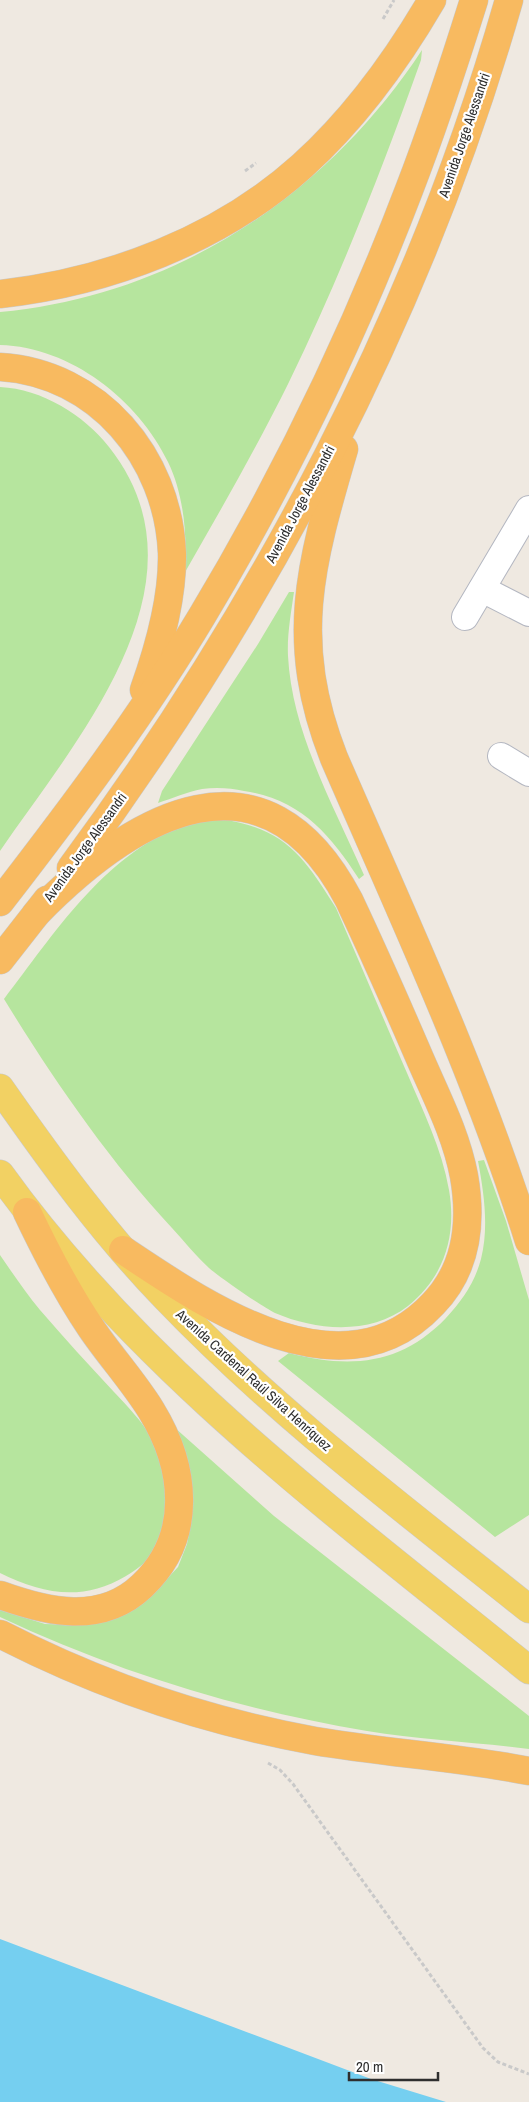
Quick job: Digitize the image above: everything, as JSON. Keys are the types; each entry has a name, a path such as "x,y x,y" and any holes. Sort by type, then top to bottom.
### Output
{"highway":[{"path":"0,294 62,284 149,258 229,219 266,194 301,166 351,114 400,49 432,0"},
{"path":"0,902 133,721 202,616 265,504 330,375 409,191 445,91 474,0"},
{"name":"Avenida Jorge Alessandri","path":"5,955 148,759 207,667 262,575 314,481 362,386 437,212 481,88 509,0"},
{"path":"0,367 48,377 71,386 92,399 129,433 144,454 156,478 164,502 169,527 171,578 158,644 133,721"},
{"path":"362,386 328,505 310,588 307,643 313,693 322,726 334,758 467,1066 495,1139 529,1241"},
{"path":"36,914 66,884 98,858 133,835 179,812 206,806 227,806 248,809 285,824 315,848 340,882 447,1119 464,1175 467,1233 463,1250 450,1284 423,1315 405,1328 367,1344 350,1346 308,1344 264,1330 201,1300 123,1250"},
{"path":"0,1595 67,1613 106,1608 137,1591 164,1562 173,1543 180,1509 175,1468 160,1425 84,1318 45,1250 27,1212"},
{"path":"0,1634 69,1667 116,1686 213,1718 315,1741 529,1771"}],"main road":[{"name":"Avenida Cardenal Raúl Silva Henríquez","path":"0,1088 39,1144 123,1250 165,1297 238,1369 400,1507 529,1609"},
{"path":"0,1174 27,1212 107,1306 181,1379 316,1496 529,1670"}],"street":[{"path":"465,617 529,510"},
{"path":"482,589 529,614"},
{"path":"501,756 529,773"}],"path":[{"path":"379,26 394,0"},
{"path":"241,174 261,160"},
{"path":"268,1763 280,1770 293,1784 483,2048 498,2062 529,2074"}],"green space":[{"path":"422,50 421,60 376,183 308,343 264,431 184,574 185,531 178,488 168,462 155,439 120,398 99,381 76,367 52,355 26,348 0,345 0,312 64,302 126,285 185,260 241,229 293,192 341,150 384,102"},
{"path":"0,387 16,389 46,398 75,414 99,435 109,447 138,499 148,551 142,605 123,658 96,710 64,760 0,851"},
{"path":"289,592 294,592 288,656 291,685 297,713 316,768 364,875 359,879 337,847 312,821 297,810 264,795 234,789 207,788 185,793 158,803 162,791 258,644"},
{"path":"221,819 262,830 290,848 313,874 336,908 442,1160 451,1207 449,1239 445,1254 439,1269 420,1295 408,1306 378,1322 361,1326 343,1327 308,1324 291,1319 261,1305 209,1268 148,1202 82,1118 4,999 82,899 128,856 154,839 183,825"},
{"path":"484,1160 506,1221 529,1300 529,1515 495,1537 278,1361 289,1353 333,1361 374,1359 393,1354 411,1346 429,1334 446,1318 467,1291 481,1259 485,1222 484,1198 478,1161"},
{"path":"0,1255 40,1310 139,1420 157,1449 163,1471 166,1494 165,1516 158,1544 146,1561 134,1571 110,1584 94,1589 78,1592 47,1590 0,1573"},
{"path":"174,1427 274,1516 529,1716 529,1749 387,1734 273,1712 180,1687 134,1672 44,1637 0,1617 0,1610 45,1624 75,1625 154,1593 178,1567 187,1544 192,1517 192,1490 186,1456"}],"water":[{"path":"0,1939 371,2079 446,2102 0,2102"}]}
